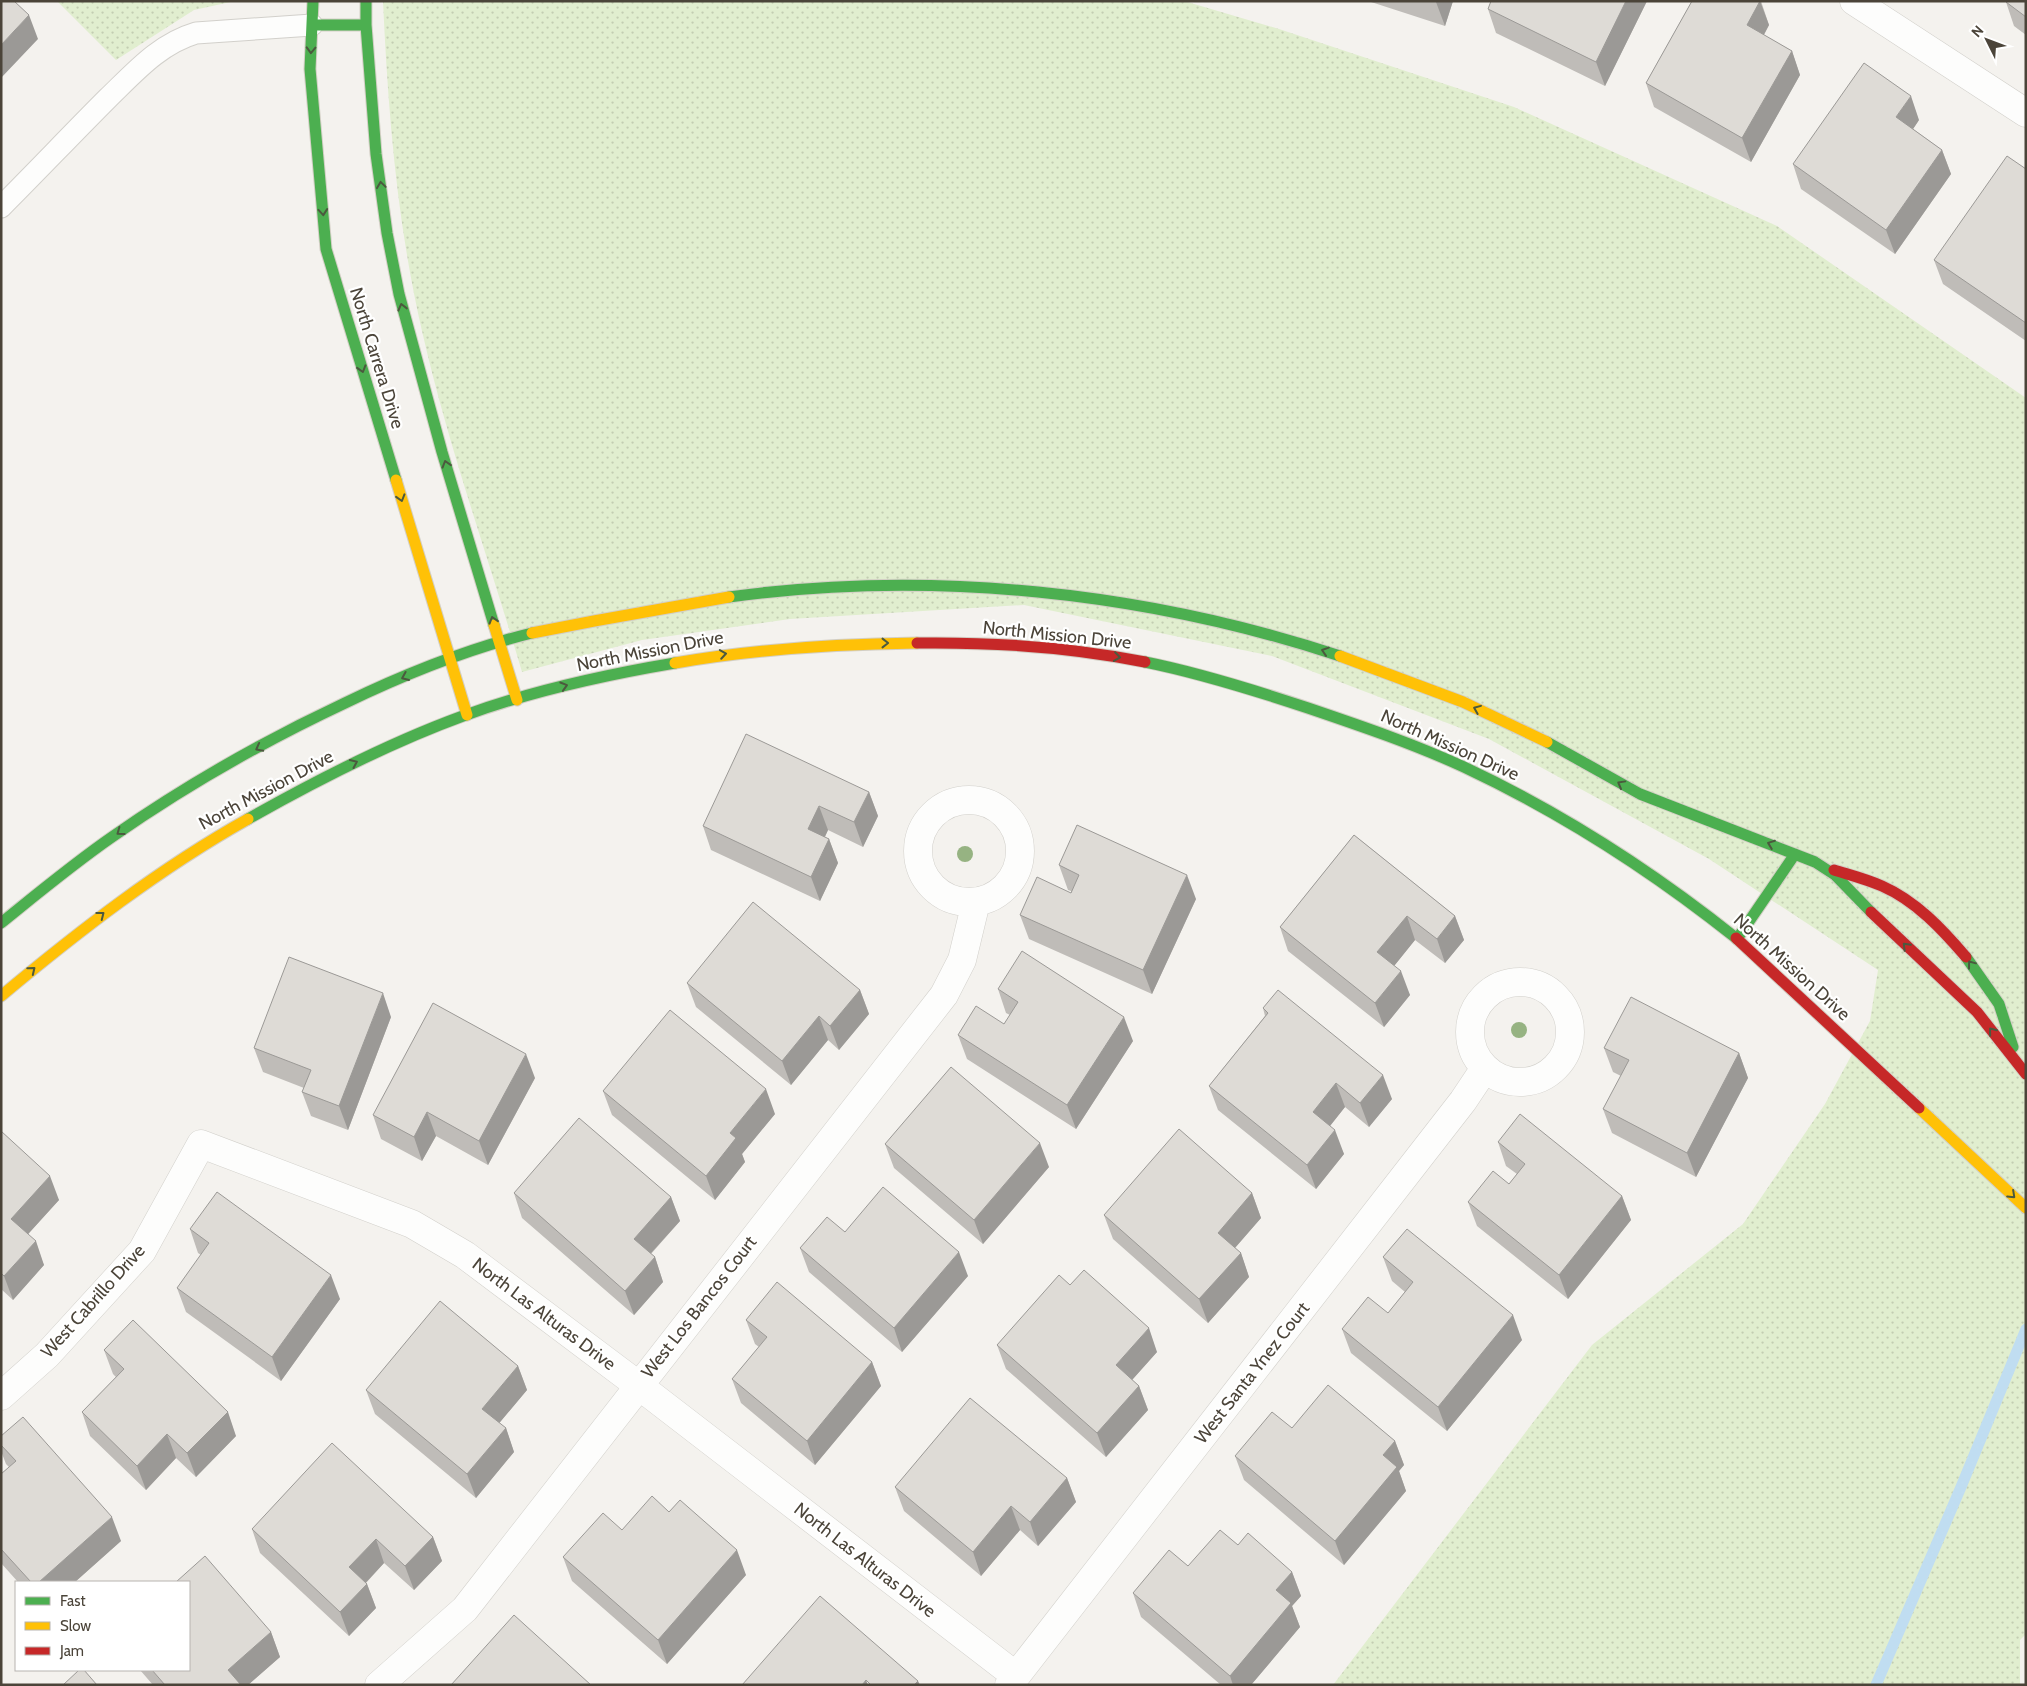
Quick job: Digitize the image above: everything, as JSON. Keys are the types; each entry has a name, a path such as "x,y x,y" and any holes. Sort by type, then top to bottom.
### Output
{"street":[{"name":"North Carrera Drive","path":"313,1 310,69 326,249 467,715"},
{"name":"North Carrera Drive","path":"366,1 366,25 376,154 387,233 399,294 442,452 517,700"},
{"path":"1854,1 2026,113"},
{"path":"312,24 366,25"},
{"name":"North Mission Drive","path":"1,924 120,831 177,793 304,724 366,694 450,658 500,643 588,621 752,595 819,589 889,587 960,588 1034,593 1109,600 1166,610 1252,629 1322,650 1379,670 1489,714 1546,741 1625,787 1697,818 1726,827 1882,886 1917,907 1947,934 1972,964 1999,1004 2022,1070"},
{"name":"North Mission Drive","path":"1,996 112,907 214,837 263,808 326,776 467,715 577,682 655,665 729,653 847,643 978,643 1064,650 1142,661 1236,685 1382,733 1464,767 1585,830 1700,909 1737,940 1807,1002 2026,1208"},
{"path":"1737,940 1795,854"},
{"name":"North Mission Drive","path":"1826,866 1924,964 1980,1015 2022,1070"},
{"name":"West Los Bancos Court","path":"379,1685 466,1609 638,1385 944,995 962,960 976,902"},
{"name":"West Santa Ynez Court","path":"1012,1680 1463,1101 1484,1068"},
{"name":"North Las Alturas Drive","path":"201,1144 412,1224 465,1254 638,1385 1012,1680"},
{"name":"West Cabrillo Drive","path":"1,1396 47,1355 142,1251 201,1144"}],"lane":[{"path":"1,207 147,60 179,38 196,33 312,24"}],"green space":[{"path":"57,1 235,1 194,10 116,60"},
{"path":"383,1 1184,1 1279,29 1514,107 1777,226 2026,398 2026,1634 2020,1640 2020,1685 1333,1685 1592,1345 1743,1224 1825,1104 1870,1021 1878,970 1709,859 1489,739 1272,656 1024,605 790,619 642,640 522,672 444,417 413,290 395,167"}],"building":[{"path":"1,1 14,1 29,15 1,45"},
{"path":"1491,1 1626,1 1596,62 1488,9"},
{"path":"1692,1 1760,1 1747,25 1792,51 1742,138 1646,83"},
{"path":"2026,1 2026,17 2006,2"},
{"path":"1864,63 1911,96 1896,117 1942,150 1886,230 1793,164"},
{"path":"2007,156 2026,169 2026,323 1934,260"},
{"path":"746,734 869,792 854,822 819,806 808,829 829,839 811,877 703,826"},
{"path":"1077,825 1187,875 1143,970 1020,915 1037,877 1071,893 1079,875 1059,865"},
{"path":"1354,835 1455,916 1437,939 1407,916 1377,952 1401,971 1375,1003 1280,927"},
{"path":"753,902 860,990 830,1026 819,1016 782,1061 687,983"},
{"path":"1022,951 1124,1017 1067,1105 958,1035 976,1006 1004,1024 1018,1002 998,989"},
{"path":"289,957 383,993 339,1106 302,1092 311,1070 254,1048"},
{"path":"1278,990 1383,1075 1360,1103 1336,1083 1313,1112 1335,1130 1307,1165 1209,1086 1268,1013 1263,1008"},
{"path":"1631,997 1739,1053 1687,1153 1603,1109 1629,1060 1604,1048"},
{"path":"433,1003 526,1054 479,1141 427,1112 414,1137 373,1115"},
{"path":"670,1010 766,1089 730,1133 736,1138 706,1176 603,1091"},
{"path":"951,1067 1040,1143 974,1220 885,1144"},
{"path":"1520,1114 1622,1196 1559,1275 1468,1202 1493,1171 1509,1184 1525,1164 1498,1142"},
{"path":"579,1118 671,1197 634,1239 655,1257 625,1291 514,1193"},
{"path":"1179,1129 1252,1193 1218,1233 1241,1253 1199,1299 1104,1215"},
{"path":"1,1131 50,1176 11,1219 36,1241 4,1276 1,1273"},
{"path":"883,1187 959,1252 894,1328 800,1248 827,1217 845,1232"},
{"path":"217,1192 331,1275 272,1357 177,1288 209,1243 190,1229"},
{"path":"1407,1229 1513,1315 1438,1407 1342,1329 1368,1297 1388,1313 1413,1282 1383,1257"},
{"path":"1084,1270 1149,1328 1116,1365 1139,1386 1097,1433 997,1345 1059,1275 1070,1285"},
{"path":"777,1282 872,1362 807,1441 732,1379 767,1337 746,1320"},
{"path":"440,1301 518,1366 482,1409 506,1428 467,1474 366,1390"},
{"path":"133,1320 228,1412 187,1453 167,1434 137,1466 82,1412 124,1369 104,1350"},
{"path":"1328,1385 1395,1441 1383,1455 1397,1467 1335,1541 1235,1456 1272,1412 1292,1428"},
{"path":"970,1398 1067,1478 1030,1522 1011,1506 973,1552 895,1487"},
{"path":"23,1417 112,1517 40,1581 30,1581 1,1549 1,1474 16,1461 1,1445 1,1436"},
{"path":"332,1443 433,1537 405,1566 376,1539 349,1567 367,1584 340,1612 252,1529"},
{"path":"652,1496 669,1512 680,1500 737,1550 658,1640 563,1557 603,1513 622,1530"},
{"path":"1220,1530 1238,1545 1248,1533 1292,1572 1276,1590 1291,1603 1230,1676 1133,1593 1169,1550 1188,1566"},
{"path":"205,1556 271,1632 228,1670 241,1685 165,1685 153,1671 190,1671 190,1581 177,1581"},
{"path":"820,1596 918,1681 914,1685 871,1685 866,1680 862,1685 742,1685"},
{"path":"514,1615 591,1685 451,1685"},
{"path":"78,1671 85,1671 97,1685 63,1685"}],"waterway":[{"path":"1876,1685 2026,1329"}],"traffic: fast":[{"path":"313,1 310,69 326,249 396,480"},
{"path":"366,1 366,25 376,154 387,233 399,294 442,452 494,625"},
{"path":"312,25 366,25"},
{"path":"729,597 806,589 883,585 960,586 1038,592 1115,602 1191,616 1266,634 1340,656"},
{"path":"1,923 69,868 112,837 196,782 255,749 368,692 413,672 508,639 532,633"},
{"path":"1145,662 1207,677 1288,701 1387,736 1464,767 1536,804 1605,845 1672,889 1736,938"},
{"path":"248,819 354,763 408,738 463,716 515,699 568,685 675,663"},
{"path":"1547,742 1640,794 1815,862 1835,875 1871,912"},
{"path":"1737,939 1795,854"},
{"path":"1966,957 1999,1004 2013,1047"}],"traffic: slow":[{"path":"396,480 467,715"},
{"path":"532,633 729,597"},
{"path":"494,625 517,700"},
{"path":"675,663 735,654 796,648 917,643"},
{"path":"1340,656 1463,702 1547,742"},
{"path":"1,996 120,902 215,838 248,819"},
{"path":"1919,1108 2026,1208"}],"traffic: jam":[{"path":"917,643 1031,646 1145,662"},
{"path":"1834,870 1864,879 1906,899 1938,926 1966,957"},
{"path":"1871,912 1977,1012 2026,1074"},
{"path":"1736,938 1919,1108"}]}
